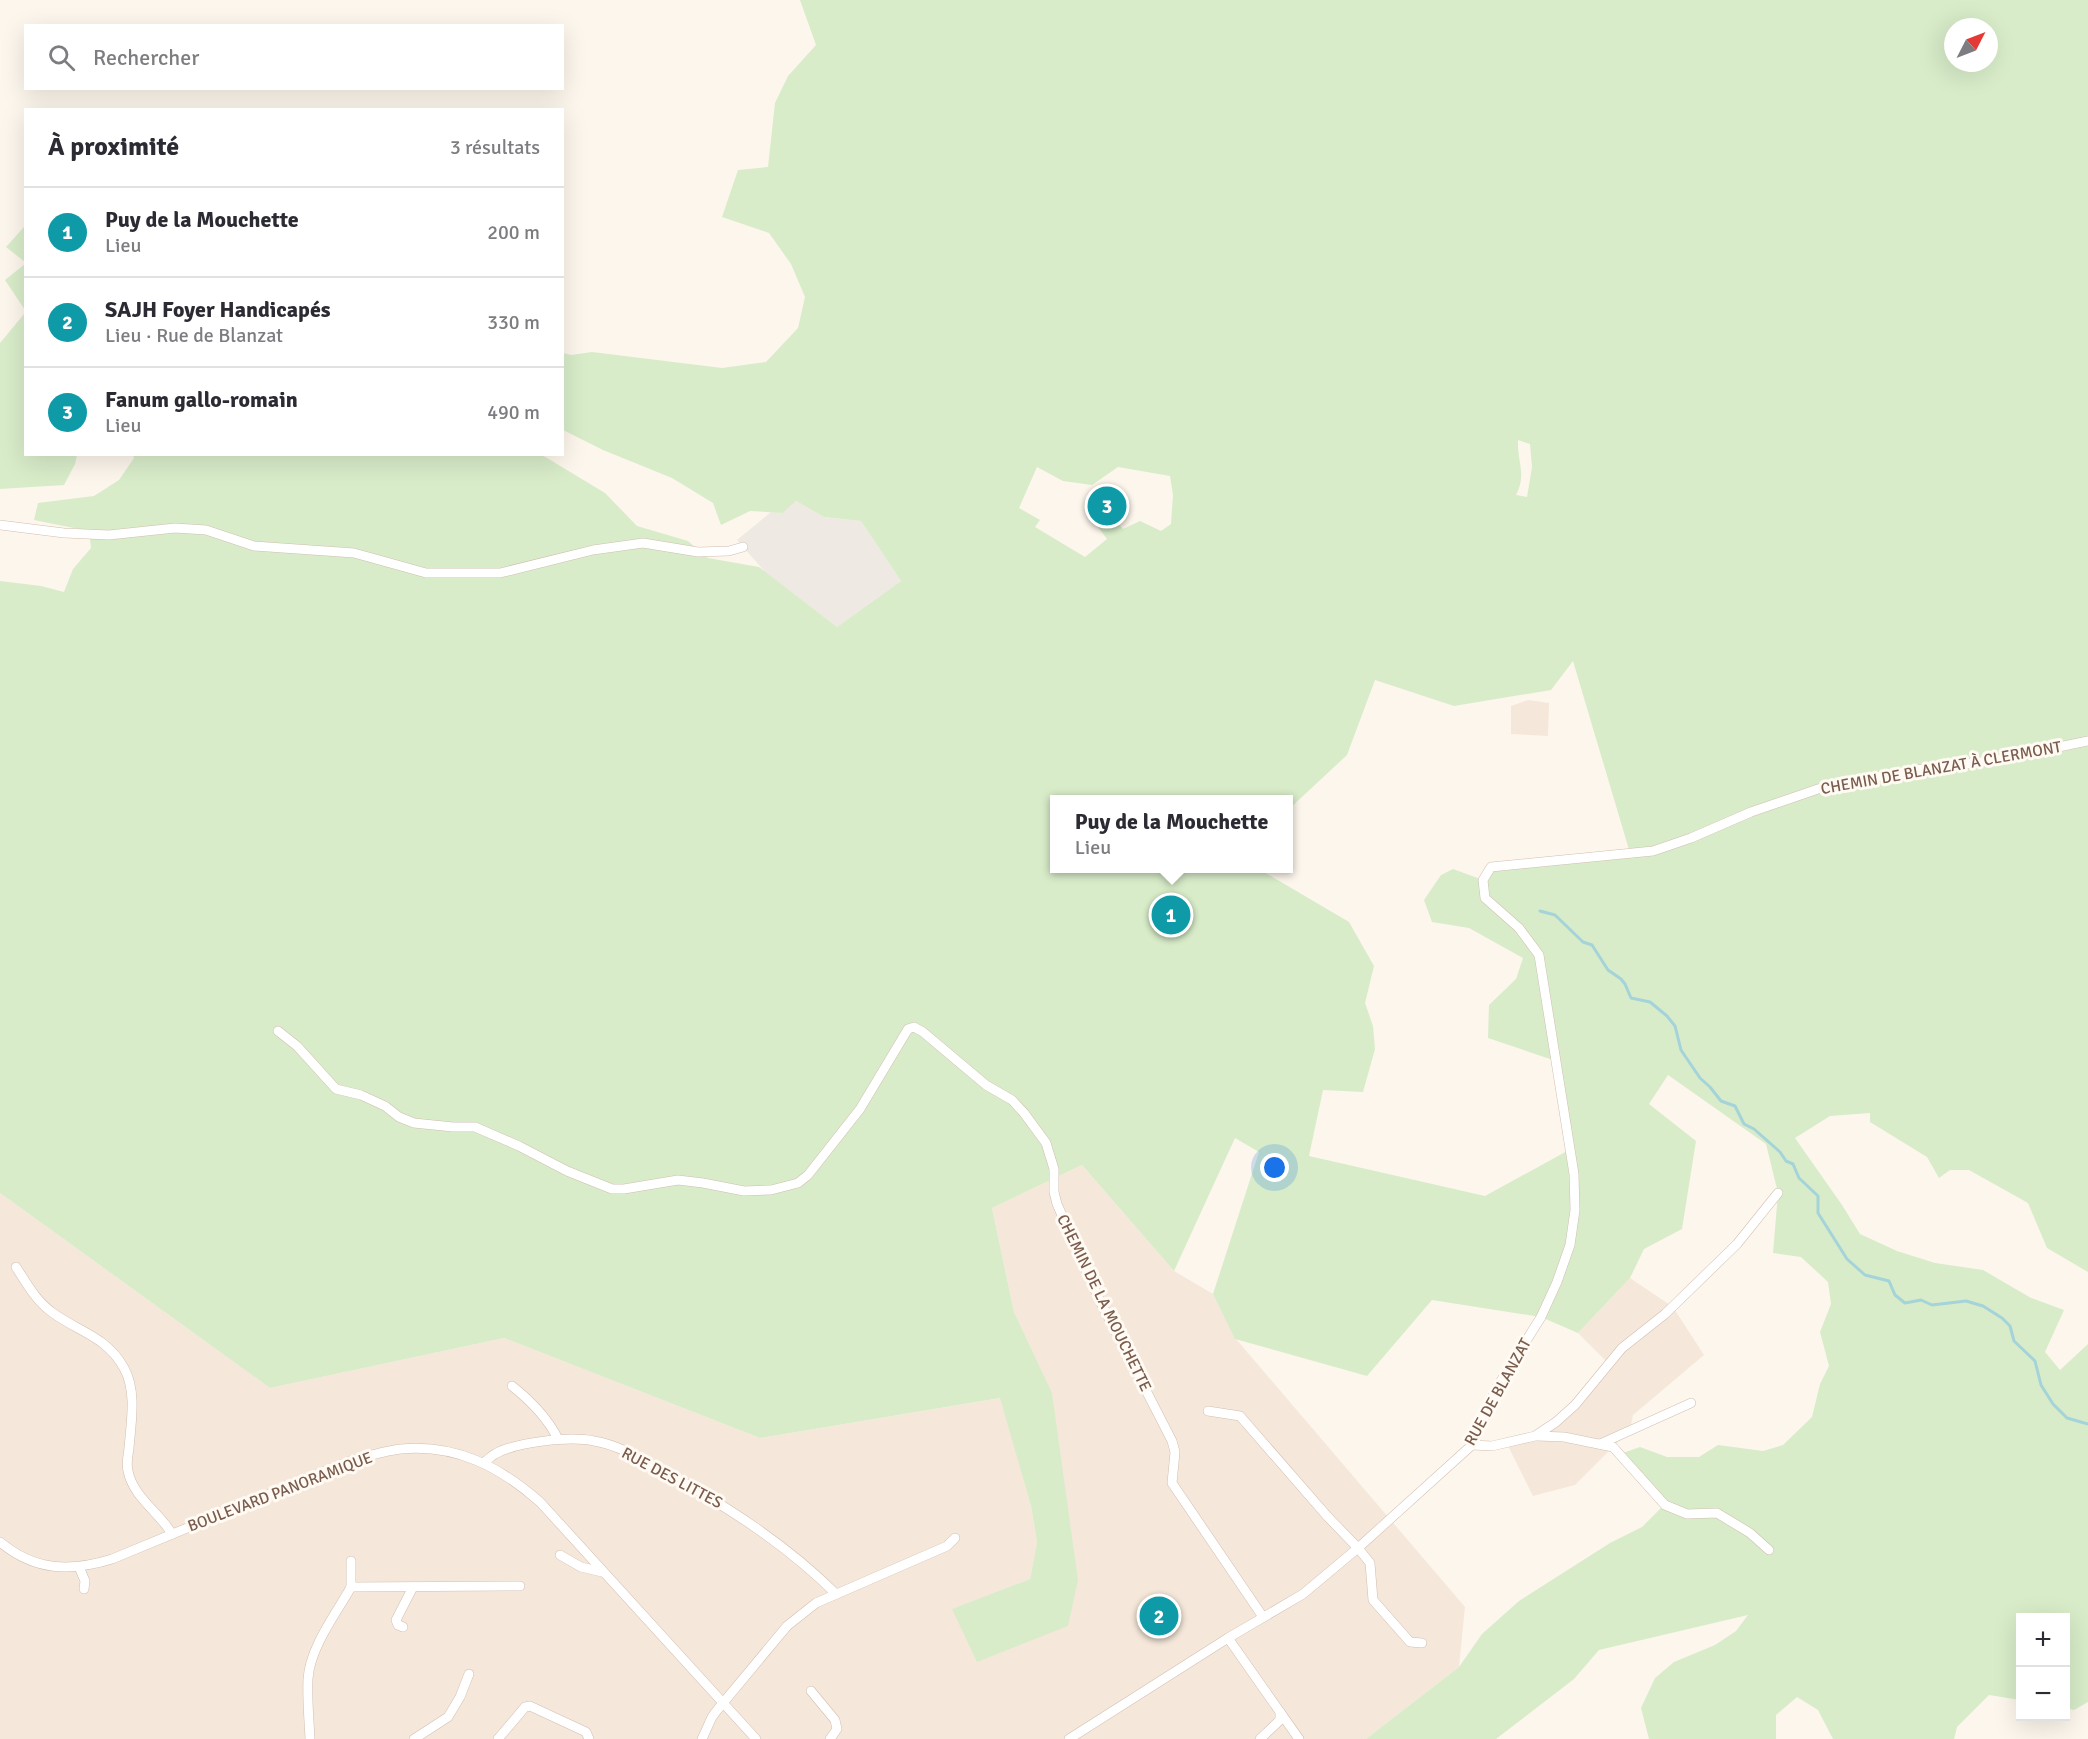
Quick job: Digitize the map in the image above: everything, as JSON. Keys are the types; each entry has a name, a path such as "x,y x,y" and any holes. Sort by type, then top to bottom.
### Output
{"street":[{"path":"0,525 64,533 109,535 175,528 206,530 254,546 354,553 426,573 500,573 593,550 643,543 698,552 729,551 743,547"},
{"name":"CHEMIN DE BLANZAT À CLERMONT","path":"1494,906 1485,898 1483,880 1491,867 1653,851 1691,838 1751,812 1818,789 1908,771 1997,760 2088,741"},
{"name":"RUE DE BLANZAT","path":"1069,1739 1228,1638 1303,1594 1358,1548 1472,1445 1496,1389 1541,1317 1570,1245 1575,1210 1574,1174 1539,955 1519,928 1494,906"},
{"name":"CHEMIN DE LA MOUCHETTE","path":"278,1031 297,1046 336,1089 361,1095 414,1123 475,1127 519,1146 567,1172 612,1189 678,1180 744,1191 782,1188 798,1183 808,1175 860,1109 908,1029 914,1027 923,1032 986,1085 1012,1100 1046,1143 1054,1169 1054,1192 1057,1203 1099,1299 1172,1440 1175,1452 1172,1483 1263,1617"},
{"path":"1535,1436 1575,1405 1622,1348 1665,1314 1737,1244 1778,1193"},
{"path":"16,1267 37,1299 53,1313 100,1340 115,1354 124,1369 130,1381 132,1398 128,1471 140,1496 172,1534"},
{"path":"512,1386 532,1402 551,1425 558,1439"},
{"path":"1599,1444 1691,1403"},
{"path":"1208,1411 1240,1416 1370,1563 1372,1600 1410,1642 1422,1643"},
{"path":"1472,1445 1492,1446 1535,1436 1564,1437 1613,1447 1665,1505 1687,1514 1717,1513 1750,1533 1769,1550"},
{"name":"RUE DES LITTES","path":"484,1462 495,1453 558,1439 594,1441 631,1454 741,1516 820,1578 836,1594"},
{"name":"BOULEVARD PANORAMIQUE","path":"0,1542 22,1557 47,1566 79,1567 112,1559 347,1462 381,1453 405,1449 437,1450 484,1462 522,1486 540,1502 756,1739"},
{"path":"702,1739 712,1716 787,1626 816,1603 947,1546 955,1538"},
{"path":"560,1555 582,1567 602,1572"},
{"path":"310,1739 308,1677 320,1642 351,1587 351,1561"},
{"path":"79,1567 85,1581 84,1589"},
{"path":"351,1587 520,1586"},
{"path":"403,1628 396,1620 413,1587"},
{"path":"1228,1638 1299,1739"},
{"path":"414,1739 448,1717 460,1697 469,1674"},
{"path":"811,1690 835,1720 837,1729 830,1739"},
{"path":"498,1739 525,1707 530,1706 586,1732 589,1739"},
{"path":"1260,1739 1280,1720 1280,1712"}],"shaded area":[{"path":"796,501 824,517 861,521 901,581 837,627 765,572 737,540 771,512 783,513"},
{"path":"1528,700 1549,703 1548,736 1511,734 1511,706"},
{"path":"1082,1165 1174,1271 1213,1294 1236,1339 1465,1607 1459,1667 1366,1739 0,1739 0,1193 270,1388 504,1338 760,1438 1001,1398 1031,1506 1037,1542 1030,1579 953,1609 1068,1625 1052,1394 1014,1312 992,1208"},
{"path":"1630,1278 1673,1307 1704,1355 1633,1415 1630,1430 1575,1485 1533,1496 1506,1442 1535,1436 1556,1422 1609,1364 1578,1333"}],"green space":[{"path":"800,0 2088,0 2088,1272 2047,1248 2028,1203 1969,1170 1950,1170 1939,1178 1927,1157 1870,1122 1870,1113 1830,1116 1795,1138 1860,1234 1897,1251 1935,1263 1983,1270 2031,1298 2064,1310 2045,1352 2060,1370 2088,1344 2088,1702 2074,1710 2070,1709 2070,1613 2016,1613 2016,1699 1989,1695 1957,1727 1954,1739 1833,1739 1818,1710 1797,1697 1776,1715 1776,1739 1649,1739 1641,1708 1655,1678 1674,1662 1715,1645 1736,1631 1748,1615 1599,1650 1574,1679 1496,1739 1366,1739 1459,1667 1482,1634 1519,1601 1610,1543 1642,1527 1664,1505 1620,1454 1640,1447 1667,1457 1699,1457 1718,1445 1763,1451 1783,1445 1812,1417 1820,1384 1829,1366 1820,1332 1831,1304 1828,1282 1801,1257 1773,1253 1778,1193 1766,1144 1668,1075 1649,1104 1696,1141 1682,1229 1644,1249 1630,1278 1578,1333 1541,1317 1432,1300 1367,1376 1235,1339 1213,1294 1259,1152 1235,1138 1174,1271 1082,1165 992,1208 1014,1312 1052,1393 1078,1580 1068,1626 977,1662 952,1609 1030,1579 1037,1542 1031,1506 1000,1398 760,1438 504,1338 270,1388 0,1193 0,581 41,586 64,592 73,569 91,548 89,531 34,520 38,503 94,496 119,480 133,456 544,456 605,493 637,526 688,541 708,558 759,567 837,627 901,581 861,521 824,517 796,501 783,513 750,511 721,525 713,503 672,478 603,450 564,430 564,353 571,355 592,352 722,368 766,362 798,328 805,297 791,264 769,233 722,217 738,170 768,167 775,103 788,76 816,45","holes":["1518,440 1530,444 1532,467 1527,497 1516,495 1521,480","1037,467 1063,481 1092,485 1118,467 1170,476 1173,495 1171,524 1161,531 1140,521 1123,529 1113,518 1092,519 1107,539 1085,557 1035,527 1040,520 1019,508","1573,661 1630,853 1491,867 1483,880 1453,869 1441,875 1424,900 1432,922 1469,928 1523,958 1516,979 1489,1005 1488,1038 1556,1061 1569,1150 1485,1196 1309,1156 1323,1090 1363,1092 1375,1049 1373,1026 1365,1003 1374,966 1349,922 1266,873 1050,873 1050,795 1293,795 1293,805 1347,755 1375,680 1454,706 1551,690"]},
{"path":"24,227 24,261 6,247"},
{"path":"24,265 24,308 5,280"},
{"path":"24,314 24,456 77,456 64,485 0,489 0,343"}],"waterway":[{"path":"1540,911 1555,915 1583,942 1592,945 1608,970 1625,984 1631,998 1650,1002 1667,1016 1675,1026 1681,1050 1700,1078 1721,1101 1735,1106 1744,1124 1754,1129 1780,1152 1786,1161 1793,1164 1799,1178 1818,1196 1818,1213 1847,1259 1865,1275 1889,1281 1895,1295 1905,1303 1921,1300 1932,1305 1966,1301 1983,1306 2002,1318 2010,1326 2014,1341 2035,1361 2041,1385 2053,1404 2067,1418 2088,1424"}],"place":[{"name":"Fanum gallo-romain","path":"1107,506"},
{"name":"Puy de la Mouchette","path":"1171,915"},
{"name":"SAJH Foyer Handicapés","path":"1159,1616"}]}
